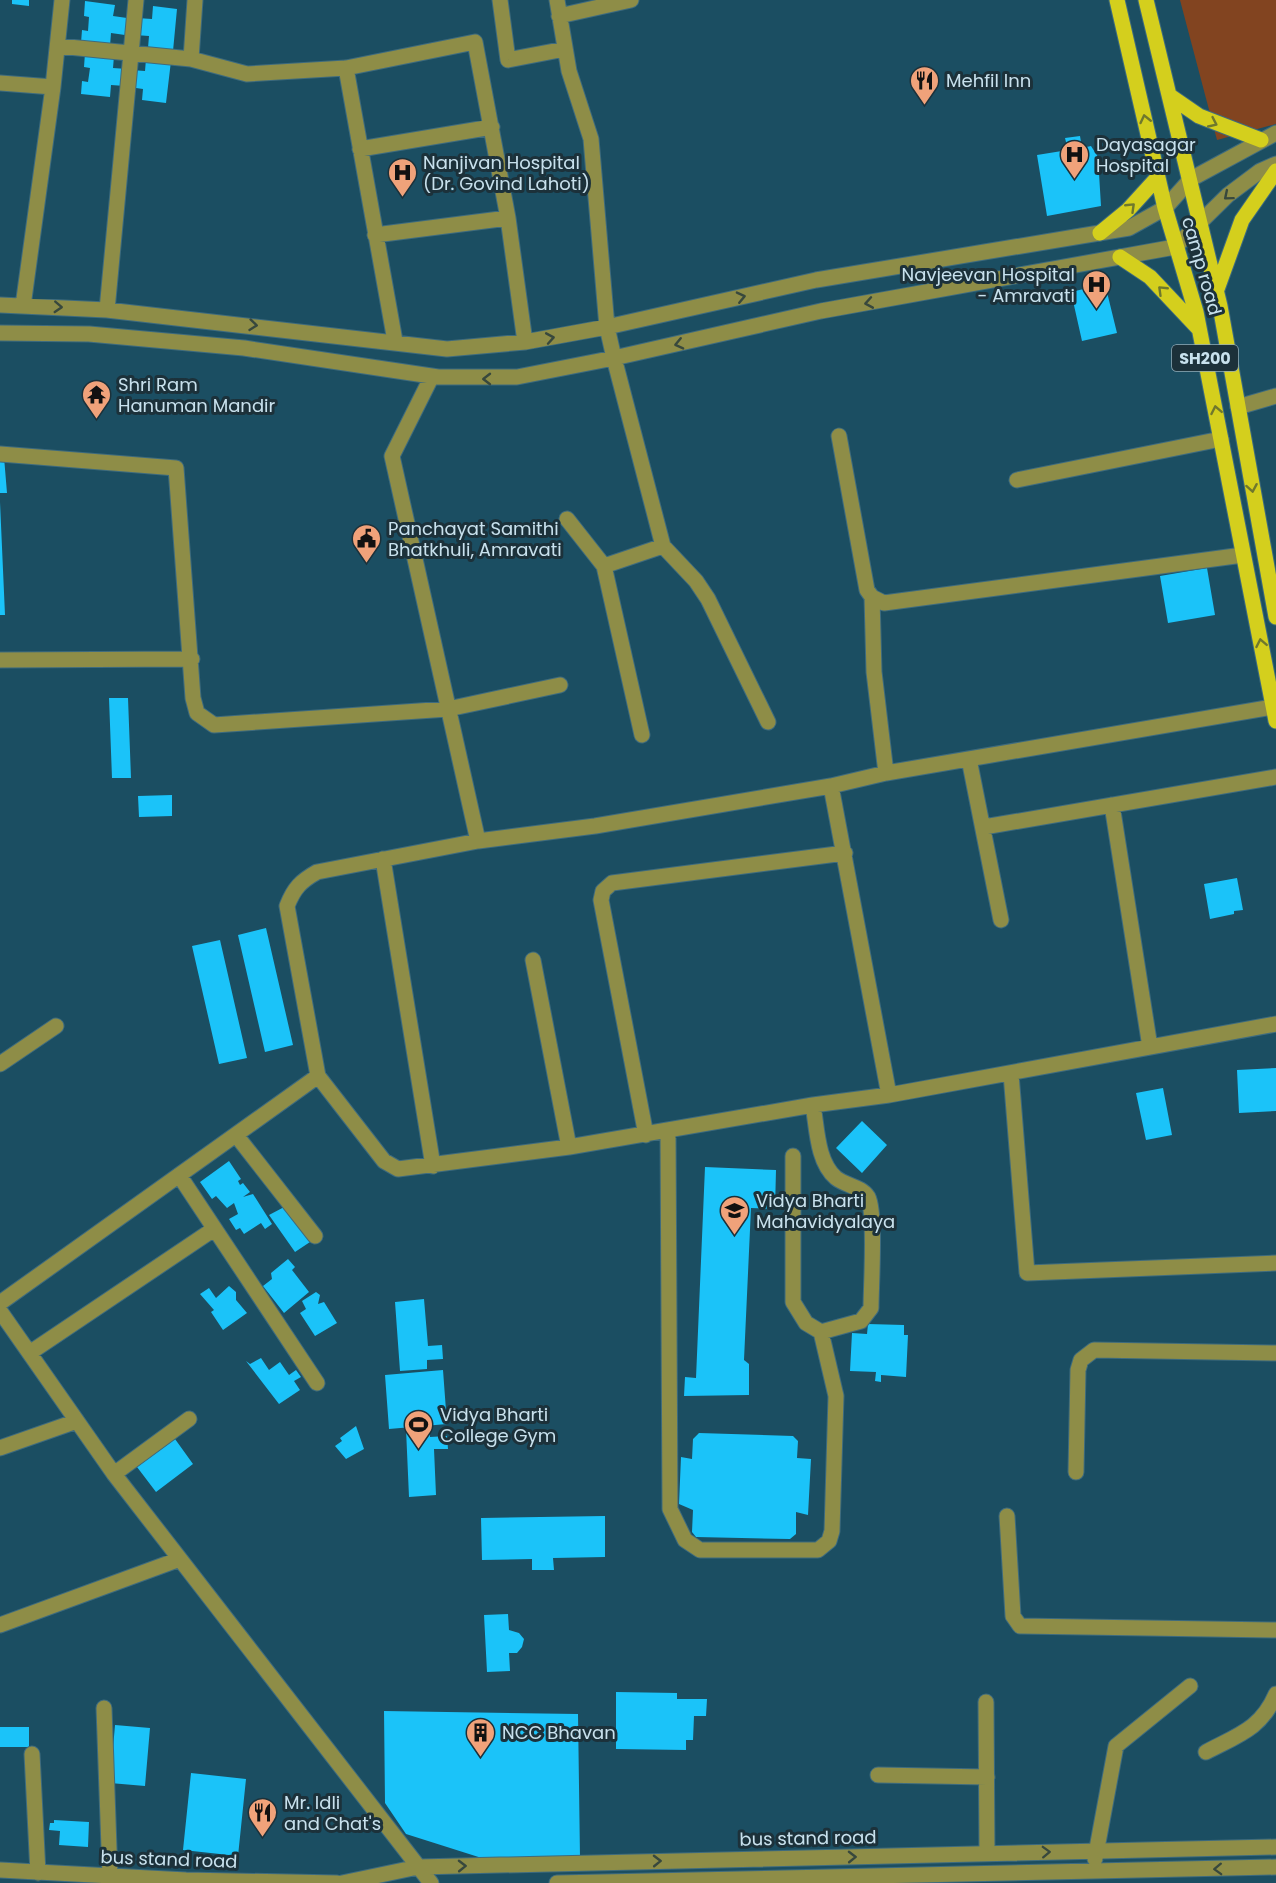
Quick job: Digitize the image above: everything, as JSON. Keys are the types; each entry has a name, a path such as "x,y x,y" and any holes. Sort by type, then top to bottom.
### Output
{"main road":[{"name":"camp road","path":"1117,0 1165,208 1199,329 1275,714"},
{"name":"camp road","path":"1146,0 1191,179 1198,223 1216,292 1276,617"},
{"path":"1170,96 1209,121 1260,140"},
{"path":"1216,292 1242,220 1276,171"},
{"path":"1100,233 1128,210 1158,177"},
{"path":"1120,257 1149,277 1199,329"}],"street":[{"path":"23,306 53,87 62,0"},
{"path":"107,310 136,0"},
{"path":"191,59 195,0"},
{"path":"500,0 508,60 565,49"},
{"path":"557,0 565,49 591,139 607,327 663,546 696,581 708,599 768,722"},
{"path":"560,16 631,0"},
{"path":"58,46 191,59 247,75 346,68 475,42 508,218 525,342"},
{"path":"346,68 395,341"},
{"path":"0,83 53,87"},
{"path":"360,149 492,127"},
{"path":"0,305 107,310 395,341 447,349 525,342 607,327 816,280 1129,228 1165,208 1191,179 1276,133"},
{"path":"0,333 89,334 244,348 432,376 492,379 517,377 614,358 821,311 1175,247 1228,195 1260,171 1276,164"},
{"path":"375,235 508,218"},
{"path":"432,376 392,456 478,841"},
{"path":"1238,407 1276,396"},
{"path":"839,436 867,590 872,597 884,603 1243,555"},
{"path":"1017,480 1221,439"},
{"path":"0,454 176,468 192,659 193,698 197,713 214,725 448,709 560,685"},
{"path":"567,519 604,566 642,735"},
{"path":"604,566 663,546"},
{"path":"872,597 874,672 886,773"},
{"path":"0,660 192,659"},
{"path":"1275,714 969,759 886,773 831,786 595,826 478,841 383,859 317,872 300,881 287,906 318,1076 384,1161 398,1169 569,1147 813,1105 889,1095 1276,1024"},
{"path":"969,759 1001,920"},
{"path":"984,827 1276,777"},
{"path":"831,786 889,1095"},
{"path":"1112,805 1150,1047"},
{"path":"646,1134 601,900 603,891 612,883 845,853"},
{"path":"383,859 433,1166"},
{"path":"533,960 569,1147"},
{"path":"0,1064 56,1026"},
{"path":"1011,1074 1027,1273 1276,1263"},
{"path":"0,1302 318,1076"},
{"path":"813,1105 822,1158 837,1179 863,1191 871,1207 871,1308 861,1321 821,1332"},
{"path":"668,1131 670,1509 685,1540 700,1550 818,1550 829,1541 836,1396 821,1332 806,1323 793,1302 793,1156"},
{"path":"236,1135 315,1236"},
{"path":"179,1175 317,1383"},
{"path":"31,1352 214,1228"},
{"path":"2,1318 31,1352 114,1474 430,1883"},
{"path":"1076,1472 1078,1370 1081,1360 1094,1350 1276,1353"},
{"path":"114,1474 189,1419"},
{"path":"0,1448 77,1421"},
{"path":"1007,1516 1013,1616 1020,1626 1276,1630"},
{"path":"0,1625 180,1559"},
{"path":"1093,1878 1116,1746 1190,1686"},
{"path":"1206,1752 1256,1725 1269,1710 1276,1694"},
{"path":"986,1702 987,1853"},
{"path":"104,1708 110,1876"},
{"path":"32,1754 38,1873"},
{"path":"878,1775 987,1777"},
{"name":"bus stand road","path":"342,1883 418,1867 1276,1847"},
{"path":"817,1858 817,1879"},
{"name":"bus stand road","path":"557,1883 1093,1878 1276,1867"},
{"name":"bus stand road","path":"0,1870 337,1883"}],"shaded area":[{"path":"1180,0 1276,0 1276,124 1217,140"}],"building":[{"path":"12,0 29,0 29,6 12,4"},
{"path":"85,1 115,5 113,16 127,18 125,35 111,33 110,46 81,43 82,30 88,31 89,17 84,16"},
{"path":"153,6 177,9 173,51 148,48 149,36 135,35 137,18 152,19"},
{"path":"85,53 114,56 113,68 127,69 125,86 111,85 110,97 81,94 82,81 88,82 90,68 84,67"},
{"path":"146,59 171,61 166,103 142,100 143,89 129,87 131,70 145,71"},
{"path":"1080,136 1082,148 1091,146 1098,157 1101,206 1047,216 1037,155 1068,150 1065,138"},
{"path":"1105,284 1117,333 1082,341 1071,292"},
{"path":"4,457 7,493 0,493 0,458"},
{"path":"0,502 5,615 0,615"},
{"path":"1207,568 1215,615 1168,623 1160,576"},
{"path":"109,698 128,698 131,778 112,778"},
{"path":"172,795 172,816 139,817 138,796"},
{"path":"1237,878 1243,910 1210,919 1204,884"},
{"path":"266,928 293,1045 265,1052 238,935"},
{"path":"220,940 247,1058 219,1064 192,946"},
{"path":"1276,1068 1276,1111 1239,1113 1237,1070"},
{"path":"1163,1088 1172,1135 1146,1140 1136,1093"},
{"path":"862,1121 887,1145 862,1173 836,1148"},
{"path":"229,1161 241,1179 238,1181 240,1185 243,1183 250,1192 243,1197 253,1194 272,1224 265,1229 261,1223 244,1234 240,1228 236,1230 229,1219 238,1214 234,1203 227,1208 216,1196 212,1199 200,1182"},
{"path":"705,1167 776,1170 775,1209 751,1208 744,1360 749,1364 749,1395 684,1396 685,1377 696,1378"},
{"path":"288,1205 313,1240 295,1252 269,1215"},
{"path":"288,1259 295,1267 292,1270 309,1292 284,1313 263,1286 272,1279 271,1273"},
{"path":"229,1286 236,1292 236,1300 247,1313 223,1330 211,1312 214,1310 200,1294 209,1288 216,1298"},
{"path":"316,1292 320,1295 318,1304 324,1302 337,1323 315,1336 300,1313 306,1309 302,1301"},
{"path":"424,1299 428,1346 442,1345 443,1359 427,1360 427,1369 400,1371 395,1302"},
{"path":"868,1324 904,1325 904,1335 908,1335 906,1377 881,1375 881,1382 875,1381 876,1372 850,1371 852,1333 867,1334"},
{"path":"261,1358 269,1370 280,1362 289,1375 296,1370 301,1377 294,1381 300,1390 279,1404 246,1361 250,1364"},
{"path":"443,1370 447,1424 389,1429 385,1375"},
{"path":"356,1426 364,1449 346,1459 335,1446 342,1441 340,1438"},
{"path":"429,1427 430,1437 447,1436 448,1449 434,1449 436,1495 409,1497 406,1429"},
{"path":"699,1433 793,1436 798,1441 797,1458 811,1459 808,1515 796,1512 796,1534 790,1539 696,1537 692,1532 693,1510 679,1504 681,1457 692,1459 693,1439"},
{"path":"175,1439 193,1464 156,1492 137,1467"},
{"path":"605,1516 605,1557 553,1558 554,1570 532,1570 532,1559 482,1560 481,1518"},
{"path":"508,1614 509,1630 519,1633 524,1639 522,1647 517,1653 509,1653 510,1671 487,1672 484,1615"},
{"path":"616,1692 677,1693 677,1699 707,1699 706,1716 694,1716 693,1740 686,1740 686,1750 616,1749"},
{"name":"NCC Bhavan","path":"384,1711 578,1714 580,1857 488,1860 406,1834 385,1803"},
{"path":"115,1725 150,1728 145,1786 110,1783"},
{"path":"0,1727 29,1727 29,1747 0,1747"},
{"path":"191,1773 246,1779 238,1856 183,1850"},
{"path":"54,1820 89,1822 88,1847 59,1845 60,1831 49,1830 50,1823 54,1823"}],"place":[{"name":"Mehfil Inn","path":"925,106"},
{"name":"Dayasagar Hospital","path":"1075,180"},
{"name":"Nanjivan Hospital (Dr. Govind Lahoti)","path":"402,198"},
{"name":"Navjeevan Hospital - Amravati","path":"1096,310"},
{"name":"Shri Ram Hanuman Mandir","path":"97,420"},
{"name":"Panchayat Samithi Bhatkhuli, Amravati","path":"367,564"},
{"name":"Vidya Bharti Mahavidyalaya","path":"735,1236"},
{"name":"Vidya Bharti College Gym","path":"419,1450"},
{"name":"NCC Bhavan","path":"481,1758"},
{"name":"Mr. Idli and Chat's","path":"263,1838"}]}
